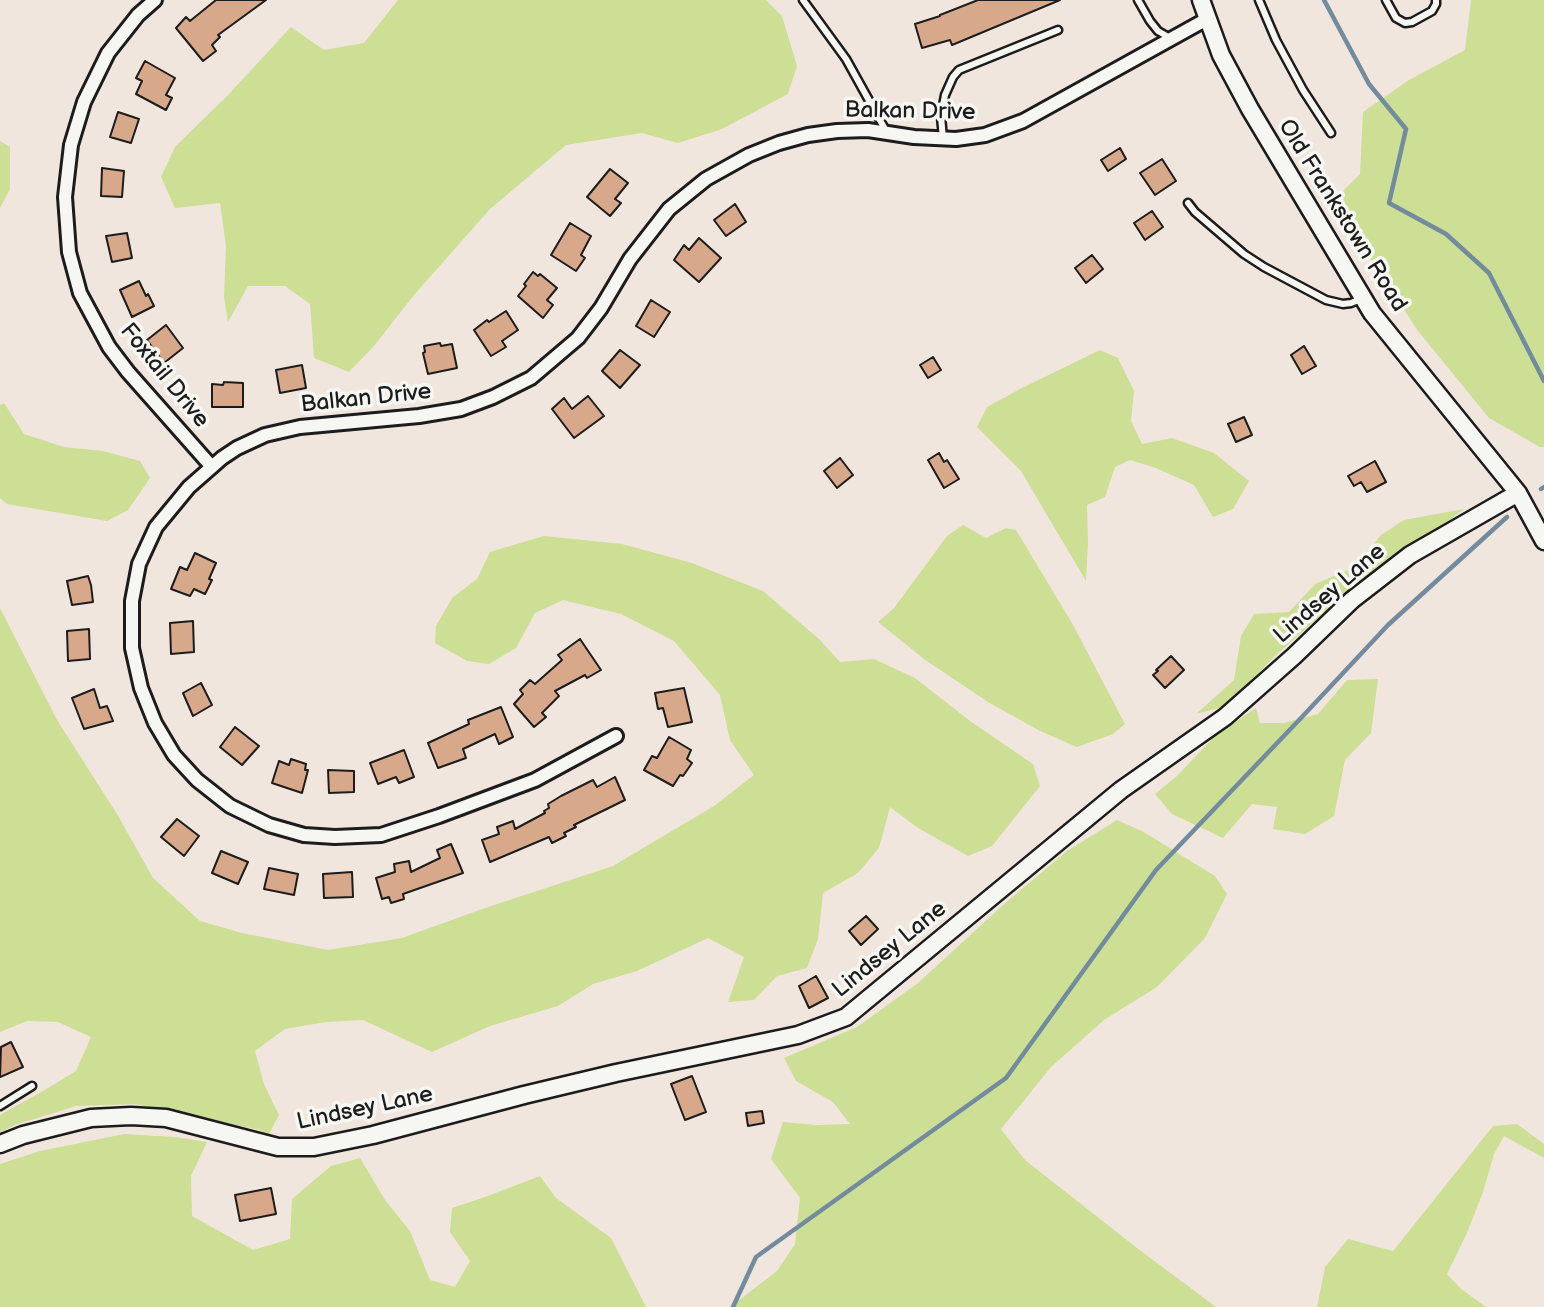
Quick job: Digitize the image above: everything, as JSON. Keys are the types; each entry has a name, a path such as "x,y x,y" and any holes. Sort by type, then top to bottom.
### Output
{"street":[{"name":"Foxtail Drive","path":"155,0 138,15 108,53 84,102 71,145 65,197 69,252 80,293 109,347 212,467"},
{"name":"Old Frankstown Road","path":"1202,0 1221,55 1250,109 1372,313 1518,493 1544,541"},
{"name":"Balkan Drive","path":"615,736 536,780 381,835 304,835 269,825 230,806 197,780 174,755 155,723 141,688 132,648 132,601 139,564 156,527 189,487 237,448 265,435 300,427 419,416 461,409 494,397 531,378 578,338 601,308 630,259 669,209 706,179 749,155 808,135 837,131 869,130 943,139 985,135 1023,121 1208,19"},
{"name":"Lindsey Lane","path":"0,1144 72,1122 131,1116 166,1118 278,1147 314,1147 373,1135 616,1073 798,1035 846,1017 1121,790 1225,717 1362,592 1410,555 1518,493"}],"lane":[{"path":"803,0 846,59 887,133"},
{"path":"1138,0 1158,31 1172,39"},
{"path":"1259,0 1276,40 1303,90 1331,133"},
{"path":"1386,0 1396,18 1405,23 1432,11 1436,0"},
{"path":"943,139 941,116 945,95 959,71 1058,30"},
{"path":"1188,203 1244,254 1264,267 1326,300 1343,304 1363,298"},
{"path":"0,1106 32,1086"}],"green space":[{"path":"398,0 766,0 782,16 797,66 788,94 722,129 678,143 642,133 566,145 490,209 349,372 314,358 310,304 285,286 248,286 228,322 224,297 226,246 220,203 175,208 161,177 175,147 291,27 324,50 364,43"},
{"path":"1471,0 1544,0 1544,447 1489,418 1418,331 1333,201 1360,174 1363,112 1409,80 1465,50"},
{"path":"0,141 10,147 10,189 0,208"},
{"path":"1100,350 1118,358 1134,391 1131,421 1142,444 1172,438 1214,453 1249,481 1233,509 1213,517 1194,485 1130,460 1115,467 1105,497 1087,505 1086,581 1021,471 977,427 987,407"},
{"path":"4,403 24,434 64,447 103,451 140,461 150,478 128,510 107,521 7,504 0,498 0,405"},
{"path":"1464,509 1434,532 1389,559 1347,592 1275,656 1226,706 1196,714 1234,680 1241,636 1254,614 1289,612 1315,584 1353,568 1381,535 1404,520"},
{"path":"963,525 986,538 1006,528 1016,530 1072,623 1125,724 1113,734 1077,747 1040,731 988,702 924,659 878,622 894,608 947,536"},
{"path":"544,536 622,544 692,563 763,591 820,640 840,662 874,659 915,678 970,721 1033,764 1040,786 992,846 968,856 918,828 890,807 879,848 858,873 823,893 818,939 807,968 777,976 754,1000 728,1002 744,957 708,938 637,971 593,984 558,1006 490,1026 432,1052 363,1020 326,1022 285,1029 255,1051 264,1084 279,1115 268,1136 260,1130 135,1104 76,1106 0,1132 0,1115 76,1071 91,1037 58,1022 27,1021 0,1032 0,608 57,720 117,814 153,878 200,921 242,933 328,950 402,938 613,866 714,806 754,775 730,740 720,695 674,641 621,614 563,600 535,613 516,648 489,664 467,661 435,643 436,626 452,598 477,579 490,552"},
{"path":"1378,679 1371,733 1345,760 1334,816 1305,834 1273,829 1277,807 1252,804 1223,838 1172,814 1155,794 1177,776 1216,735 1256,708 1260,723 1284,723 1318,714 1347,680"},
{"path":"1117,820 1142,831 1215,876 1227,894 1205,938 1157,987 1104,1020 1051,1067 1001,1129 1025,1160 1216,1307 730,1307 777,1271 795,1244 800,1198 771,1159 783,1122 850,1124 833,1102 796,1081 784,1058 857,1027 918,983 1067,851"},
{"path":"1517,1124 1544,1144 1544,1158 1504,1136 1494,1154 1467,1233 1447,1274 1461,1289 1486,1307 1317,1307 1325,1267 1348,1239 1393,1251 1493,1126"},
{"path":"124,1134 207,1142 191,1176 192,1216 253,1250 290,1239 292,1199 331,1166 360,1158 385,1200 410,1231 430,1280 455,1287 470,1261 450,1232 452,1208 540,1176 556,1198 611,1238 646,1307 0,1307 0,1164 40,1151"}],"building":[{"path":"216,0 266,0 218,35 220,37 212,45 216,51 203,61 176,28 186,17 190,21"},
{"path":"978,0 1060,0 952,45 950,40 922,48 915,24"},
{"path":"145,61 175,78 166,95 172,98 166,110 136,94 142,81 136,78"},
{"path":"118,112 139,119 131,143 110,137"},
{"path":"1120,148 1126,159 1108,171 1101,160"},
{"path":"1162,159 1176,181 1155,195 1140,173"},
{"path":"102,168 124,171 122,197 101,196"},
{"path":"610,169 628,183 615,199 621,203 610,216 587,197"},
{"path":"735,204 746,222 726,236 714,220"},
{"path":"1152,211 1163,227 1145,240 1134,223"},
{"path":"570,223 591,236 581,255 585,258 576,271 551,255"},
{"path":"127,233 132,258 112,262 106,236"},
{"path":"699,238 721,258 699,282 674,260 684,245 689,250"},
{"path":"1092,255 1103,269 1086,283 1075,268"},
{"path":"533,272 538,276 540,274 557,288 547,300 553,305 543,318 518,296"},
{"path":"139,281 154,306 132,317 120,290"},
{"path":"651,300 670,312 654,337 636,326"},
{"path":"506,311 518,330 502,341 506,347 491,356 474,330"},
{"path":"166,325 183,348 164,363 147,340"},
{"path":"440,343 441,346 452,344 457,368 428,374 424,346"},
{"path":"1304,346 1316,366 1302,374 1291,355"},
{"path":"620,350 640,365 620,388 602,371"},
{"path":"933,357 941,370 928,378 920,365"},
{"path":"302,365 306,388 280,393 276,370"},
{"path":"224,382 243,383 243,407 212,407 212,384 223,385"},
{"path":"588,396 604,416 574,438 552,409 564,398 572,409"},
{"path":"1244,417 1252,435 1236,442 1228,424"},
{"path":"939,453 959,479 944,488 928,460"},
{"path":"840,458 853,475 837,488 824,471"},
{"path":"1375,461 1386,482 1367,492 1361,482 1354,486 1348,476"},
{"path":"195,553 216,563 205,594 194,589 190,596 171,589 180,567 187,570"},
{"path":"88,576 93,602 72,605 67,581"},
{"path":"193,621 194,652 171,654 170,623"},
{"path":"89,629 90,659 68,661 67,631"},
{"path":"580,639 601,670 555,691 559,696 542,713 546,717 534,727 514,704 523,694 520,690 530,680 535,684 562,660 558,655"},
{"path":"1171,656 1184,670 1165,688 1153,675"},
{"path":"201,683 212,705 193,716 183,693"},
{"path":"684,688 692,722 668,727 663,708 658,709 655,693"},
{"path":"94,689 100,708 107,706 113,721 84,729 72,698"},
{"path":"501,707 513,737 499,744 495,734 463,749 466,758 438,768 428,743 469,724 468,720"},
{"path":"235,727 259,746 242,765 220,747"},
{"path":"669,737 691,750 687,759 692,763 673,786 644,770 652,756 657,758"},
{"path":"404,750 414,777 399,783 396,777 378,784 370,763"},
{"path":"291,759 306,764 305,770 308,770 302,793 272,783 279,761 289,765"},
{"path":"328,770 354,771 354,792 329,793"},
{"path":"615,777 625,800 574,825 576,827 564,833 566,836 552,843 549,837 490,862 482,840 499,834 497,827 513,821 515,829 545,813 549,808 548,804 561,796 593,780 597,787"},
{"path":"177,819 199,836 184,856 161,837"},
{"path":"451,844 463,873 403,894 404,899 391,903 389,897 382,899 376,878 395,872 394,864 409,861 411,872 440,858 437,850"},
{"path":"221,851 248,862 238,884 212,873"},
{"path":"269,868 298,874 294,895 264,889"},
{"path":"352,872 353,897 324,898 323,874"},
{"path":"866,916 878,929 861,945 849,931"},
{"path":"816,976 828,998 809,1008 799,986"},
{"path":"11,1042 23,1067 0,1077 1,1047"},
{"path":"692,1076 706,1112 685,1120 671,1084"},
{"path":"762,1111 764,1123 748,1126 746,1113"},
{"path":"271,1188 276,1214 240,1221 235,1195"}],"waterway":[{"path":"1324,0 1369,84 1406,129 1389,203 1446,234 1489,273 1544,381"},
{"path":"733,1307 756,1257 1006,1078 1156,870 1388,625 1507,517"}]}
